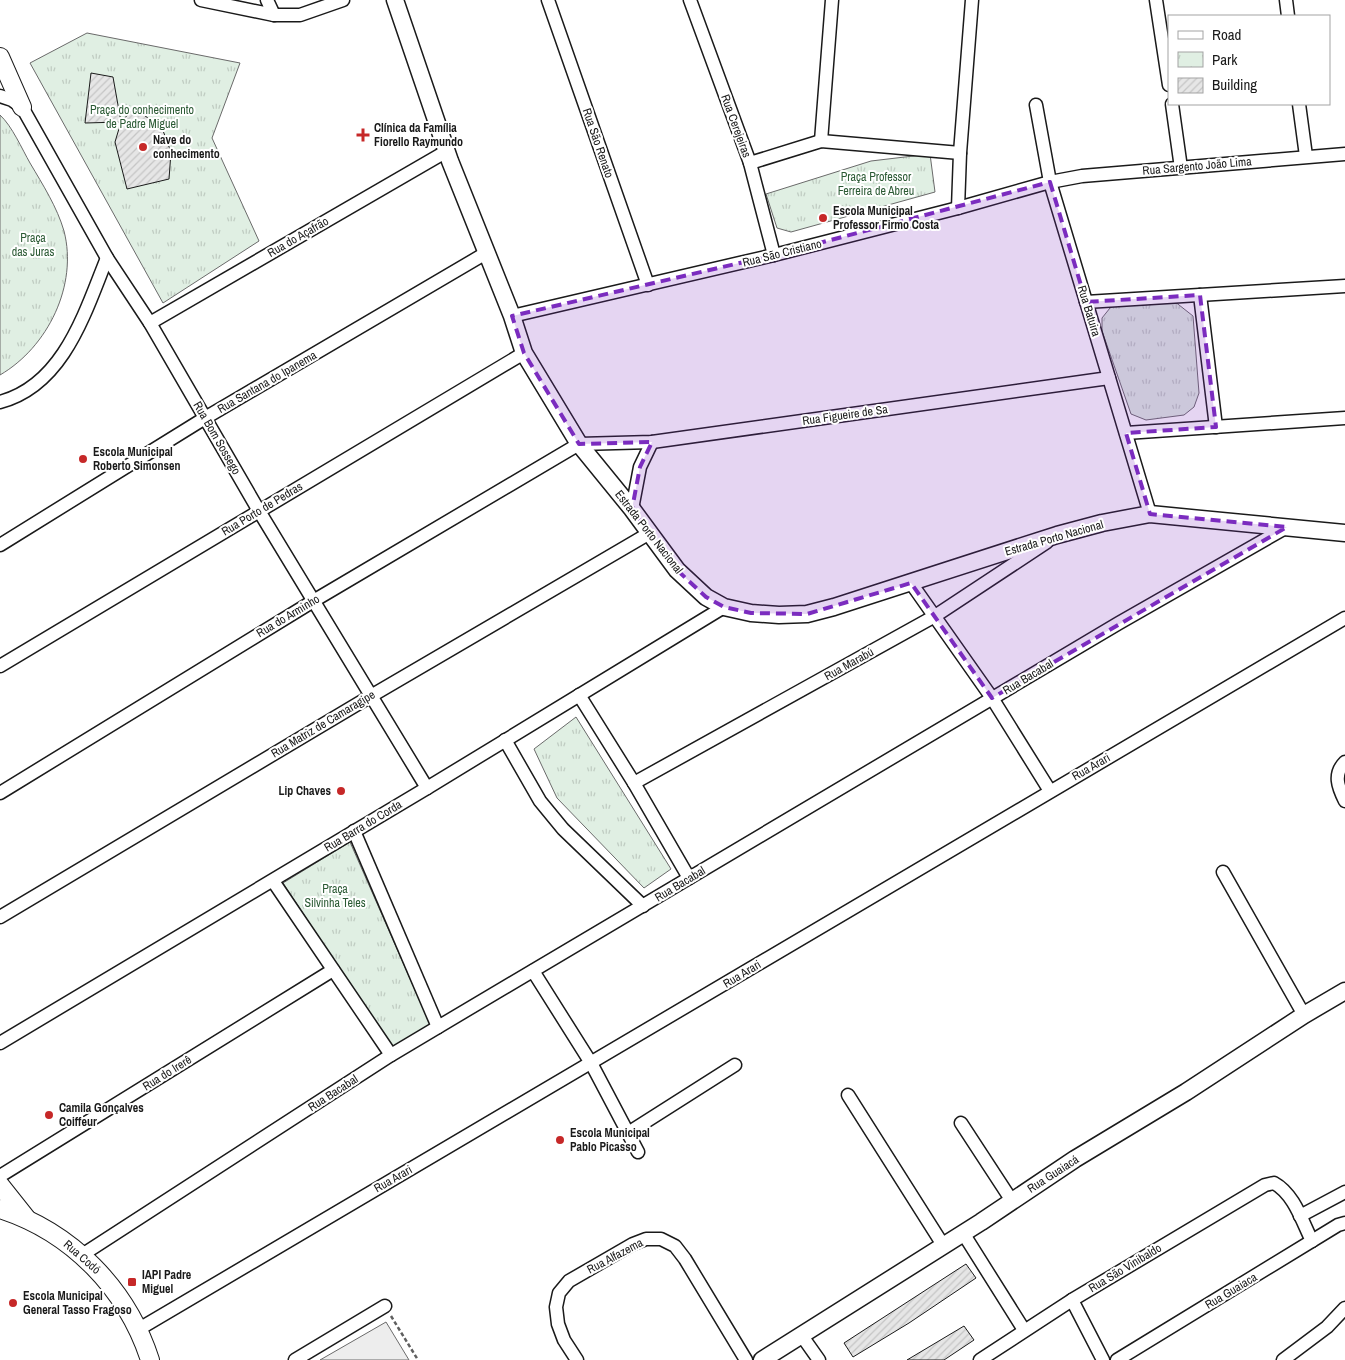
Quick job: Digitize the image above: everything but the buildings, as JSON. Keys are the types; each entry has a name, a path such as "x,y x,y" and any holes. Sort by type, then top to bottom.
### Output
{"main road":[{"path":"0,57 22,107"},
{"path":"0,1185 27,1219"},
{"name":"Rua Codó","path":"0,1209 27,1219 62,1240 82,1255 108,1282 125,1305 139,1329 150,1360"}],"street":[{"path":"201,0 274,15 300,15 343,0"},
{"path":"267,0 274,15"},
{"name":"Estrada Porto Nacional","path":"395,0 447,151 512,316 524,353 579,444 677,570 706,597 724,607 751,613 807,614 834,608 1057,535 1102,523 1150,514 1345,533"},
{"name":"Rua São Renato","path":"548,0 648,285"},
{"name":"Rua Cerejeiras","path":"690,0 750,164 774,255"},
{"path":"821,0 830,24"},
{"path":"821,141 832,0"},
{"path":"958,208 960,153 972,0"},
{"path":"1156,0 1168,78"},
{"path":"1286,0 1288,15"},
{"path":"0,96 12,100 22,107"},
{"name":"Rua Batuira","path":"1036,105 1050,182 1150,514"},
{"path":"1172,105 1181,168"},
{"path":"1299,105 1306,156"},
{"name":"Rua Bom Sossego","path":"22,107 107,258 150,323 427,788"},
{"path":"750,164 821,141 960,153"},
{"name":"Rua do Açafrão","path":"150,323 447,151"},
{"name":"Rua Sargento João Lima","path":"1050,182 1082,176 1345,154"},
{"name":"Rua São Cristiano","path":"512,316 774,255 958,208 1050,182"},
{"name":"Rua Santana do Ipanema","path":"0,545 205,418 486,253"},
{"path":"0,402 32,386 45,376 57,362 71,341 82,319 107,258"},
{"path":"1086,302 1345,286"},
{"path":"1200,295 1216,427"},
{"name":"Rua Porto de Pedras","path":"0,666 524,353"},
{"name":"Rua Figueire de Sa","path":"579,444 652,442 1110,378"},
{"path":"1126,433 1345,418"},
{"path":"632,510 640,467 652,442"},
{"name":"Rua do Arminho","path":"0,793 315,600 579,444"},
{"name":"Rua Bacabal","path":"82,1255 391,1055 992,698 1287,527"},
{"name":"Rua Matriz de Camaragipe","path":"0,917 648,534"},
{"name":"Rua Marabú","path":"634,783 935,616 1057,535"},
{"path":"911,583 992,698 1050,791"},
{"name":"Rua Barra do Corda","path":"0,1043 354,832 724,607"},
{"name":"Rua Arari","path":"139,1329 1345,618"},
{"path":"579,694 634,783 689,878"},
{"path":"505,740 540,802 563,829 643,906"},
{"path":"1345,762 1340,767 1337,779 1339,790 1345,801"},
{"path":"354,832 438,1027"},
{"path":"1223,872 1304,1015"},
{"path":"273,880 391,1055"},
{"name":"Rua do Irerê","path":"0,1176 333,970"},
{"path":"533,971 591,1063 638,1152"},
{"name":"Rua Guaiacá","path":"762,1360 1076,1159 1345,991"},
{"path":"628,1134 734,1065"},
{"path":"848,1095 943,1245"},
{"path":"961,1124 1012,1201"},
{"name":"Rua São Vinibaldo","path":"980,1360 1072,1300 1256,1190 1274,1183 1282,1187 1290,1197 1300,1216"},
{"path":"1312,1241 1300,1216 1345,1192"},
{"name":"Rua Guaiaca","path":"1117,1360 1345,1222"},
{"path":"963,1233 1024,1330"},
{"name":"Rua Alfazema","path":"577,1360 564,1340 558,1324 556,1307 559,1293 569,1281 634,1244 646,1239 661,1239 675,1246 685,1259 746,1360"},
{"path":"1072,1300 1103,1360"},
{"path":"296,1360 385,1306"},
{"path":"1283,1360 1327,1327 1345,1308"},
{"path":"802,1336 819,1360"}],"path":[{"path":"385,1306 418,1360"}],"highlighted area":[{"path":"1050,182 1086,302 1200,295 1216,427 1126,433 1150,514 1287,527 992,698 911,583 807,614 751,613 724,607 706,597 677,570 632,509 640,467 652,442 579,444 524,353 512,316 774,255"}],"green space":[{"name":"Praça do conhecimento de Padre Miguel","path":"87,33 240,63 212,138 259,241 163,303 30,63"},
{"name":"Praça das Juras","path":"0,115 13,131 54,205 64,231 67,272 63,293 45,331 17,363 0,375"},
{"name":"Praça Professor Ferreira de Abreu","path":"930,154 935,192 791,232 777,228 766,194 871,161"},
{"path":"1174,301 1193,316 1199,393 1194,407 1184,415 1146,420 1131,414 1102,331 1102,318 1110,308 1117,304"},
{"path":"576,717 671,869 644,888 557,798 534,749"},
{"name":"Praça Silvinha Teles","path":"350,842 430,1024 392,1048 283,883"}],"shaded area":[{"path":"386,1322 409,1360 320,1360"}],"place":[{"name":"Clínica da Família Fiorello Raymundo","path":"363,135"},
{"name":"Nave do conhecimento","path":"143,147"},
{"name":"Escola Municipal Professor Firmo Costa","path":"823,218"},
{"name":"Escola Municipal Roberto Simonsen","path":"83,459"},
{"name":"Lip Chaves","path":"341,791"},
{"name":"Camila Gonçalves Coiffeur","path":"49,1115"},
{"name":"Escola Municipal Pablo Picasso","path":"560,1140"},
{"name":"IAPI Padre Miguel","path":"132,1282"},
{"name":"Escola Municipal General Tasso Fragoso","path":"13,1303"}]}
